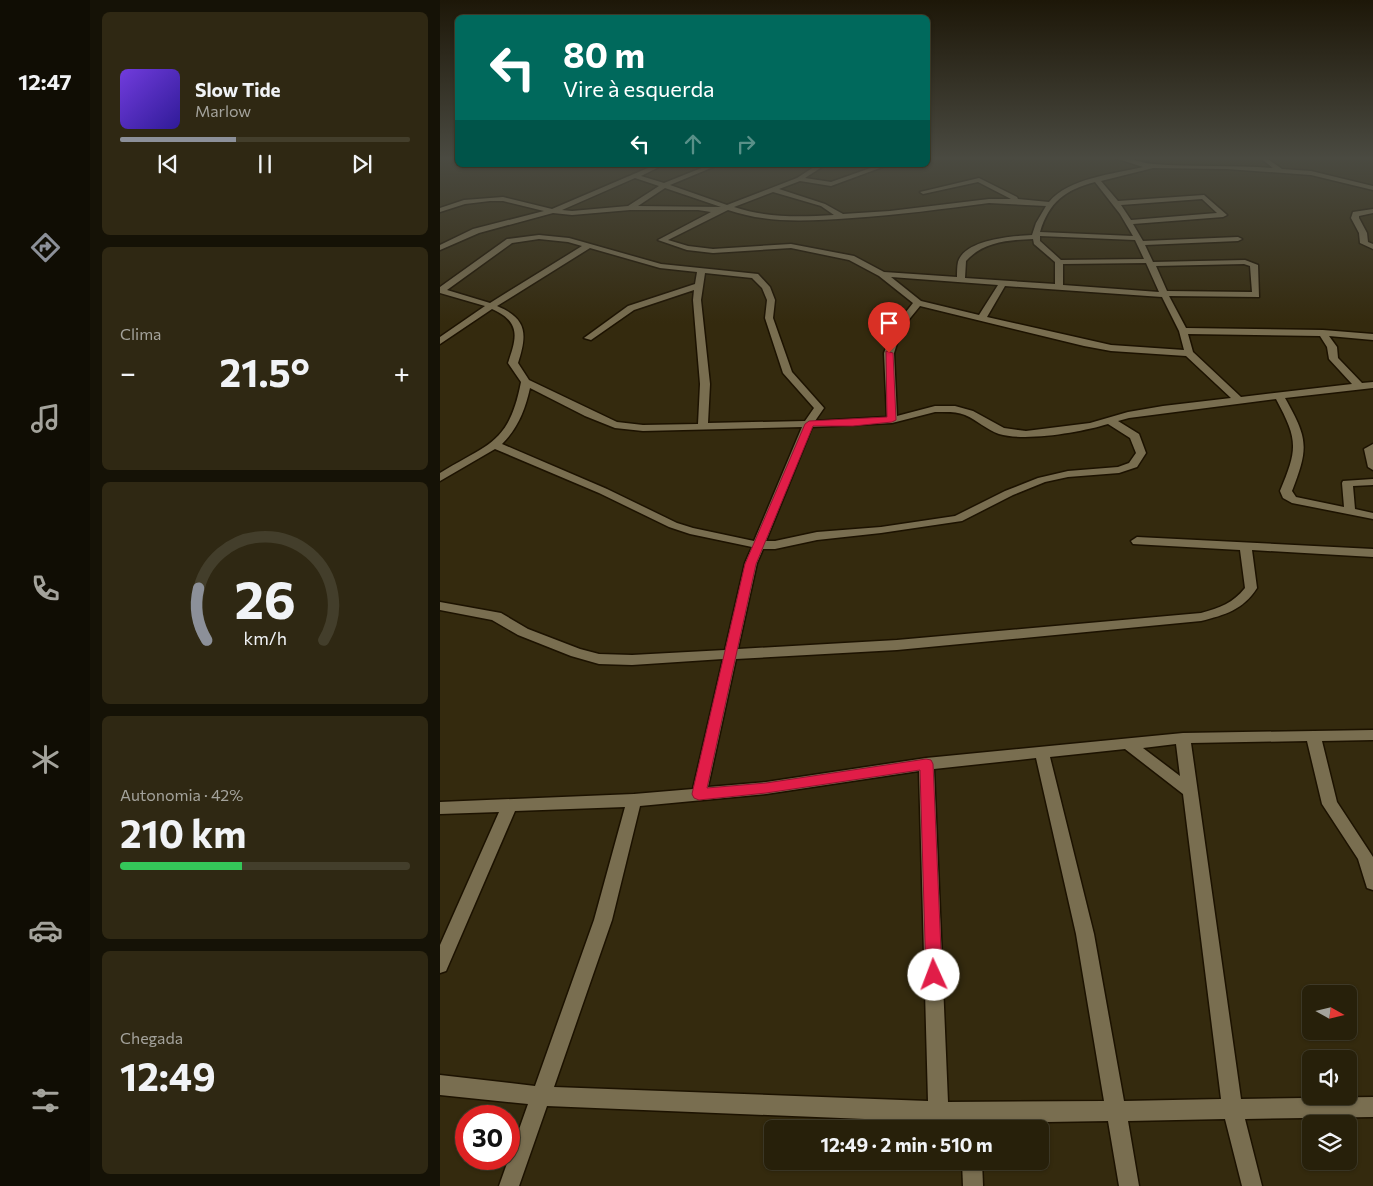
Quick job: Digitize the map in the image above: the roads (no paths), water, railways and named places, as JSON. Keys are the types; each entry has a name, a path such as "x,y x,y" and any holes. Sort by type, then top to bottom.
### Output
{"street":[{"path":"440,248 476,232 553,212"},
{"path":"565,212 592,212"},
{"path":"715,212 662,240 687,248 713,251 791,246 851,258 882,274 918,302 1111,348 1189,354"},
{"path":"743,212 792,220 885,212"},
{"path":"835,212 842,217"},
{"path":"1047,212 1035,235 1037,242 1047,249 1059,262 1058,287"},
{"path":"1121,212 1151,263 1163,294 1183,331 1189,354 1240,400"},
{"path":"1127,222 1223,215 1221,212"},
{"path":"1365,212 1356,214 1355,218 1363,233 1364,243 1373,247"},
{"path":"961,279 962,261 974,249 997,241 1035,235 1139,241 1238,239"},
{"path":"440,291 510,241 554,237 644,263 755,276 766,287 771,300 769,318 788,373 819,408 809,424 750,564 728,655 699,794"},
{"path":"440,341 491,306 588,246"},
{"path":"882,274 1163,294 1256,295 1257,290 1254,264 1245,262 1059,262"},
{"path":"701,269 697,300 705,384 703,427"},
{"path":"982,318 1003,283"},
{"path":"588,338 631,308 698,286"},
{"path":"440,291 466,296 491,306 517,323 520,332 514,363 526,382 615,425 643,428 853,423 892,420 919,411 955,409 969,413 1001,432 1026,434 1091,426 1109,420 1163,409 1359,386 1373,386"},
{"path":"892,420 889,353 898,327 918,302"},
{"path":"1183,331 1323,333 1373,336"},
{"path":"1323,333 1332,347 1334,358 1359,386"},
{"path":"440,478 497,446 512,429 520,414 526,382"},
{"path":"1279,396 1299,432 1301,448 1286,490 1287,496 1292,500 1373,516"},
{"path":"497,446 603,491 673,525 690,531 758,545 775,545 817,536 882,530 958,519 1009,493 1042,480 1068,474 1119,470 1133,465 1142,453 1135,436 1109,420"},
{"path":"1373,447 1369,449 1373,467"},
{"path":"1350,512 1347,483 1373,482"},
{"path":"1137,541 1246,548 1373,552"},
{"path":"440,606 496,616 523,632 576,653 599,659 672,659 897,646 1201,617 1228,610 1240,603 1251,588 1246,548"},
{"path":"1313,735 1330,804 1365,857 1373,883"},
{"path":"440,808 634,800 766,788 926,764 1129,745 1183,738 1373,735"},
{"path":"1183,738 1232,1109 1252,1186"},
{"path":"1129,745 1191,792"},
{"path":"1042,753 1085,934 1128,1186"},
{"path":"926,764 938,1110"},
{"path":"509,1186 603,920 634,800"},
{"path":"440,965 510,804"},
{"path":"440,1085 541,1096 938,1110 968,1120"},
{"path":"986,1120 1116,1111 1373,1107"},
{"path":"972,1170 973,1186"}]}
